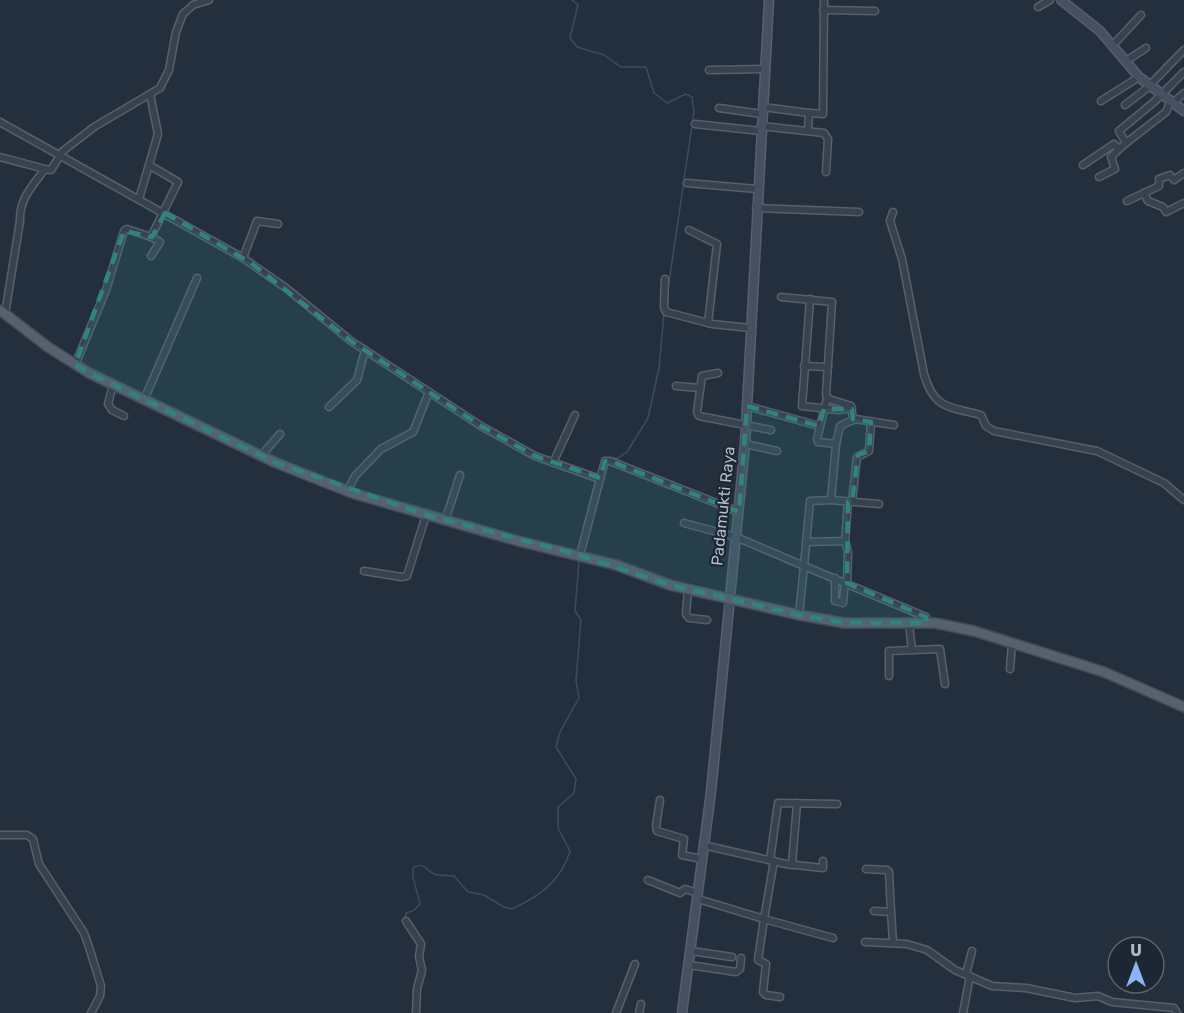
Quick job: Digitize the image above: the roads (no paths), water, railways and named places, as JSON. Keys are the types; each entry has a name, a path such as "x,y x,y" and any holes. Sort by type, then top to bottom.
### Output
{"main road":[{"path":"3,312 75,365 261,456 347,492 445,521 580,555 688,589 799,615 844,623 928,623 974,631 1104,672 1184,707"}],"street":[{"path":"0,157 51,170 61,156 94,127 160,88 170,70 176,32 183,14 193,5 209,0"},
{"name":"Padamukti Raya","path":"682,1013 711,792 728,597 745,444 769,0"},
{"path":"719,108 823,114 824,0"},
{"path":"1038,7 1050,0"},
{"path":"1061,0 1113,45 1137,77 1158,98 1184,111"},
{"path":"824,10 875,11"},
{"path":"1113,45 1141,15"},
{"path":"1126,61 1146,48"},
{"path":"1125,105 1148,87 1184,50"},
{"path":"709,70 764,69"},
{"path":"1126,143 1119,131 1184,72"},
{"path":"1101,100 1137,77"},
{"path":"1099,177 1115,169 1111,157 1119,149 1166,112 1171,103 1184,93"},
{"path":"140,199 158,134 150,94"},
{"path":"808,130 809,113"},
{"path":"0,122 243,258 364,350 481,426 553,463 600,478"},
{"path":"695,124 808,130 824,133 828,139 826,172"},
{"path":"1083,165 1114,144 1119,149"},
{"path":"149,165 178,181 152,237"},
{"path":"3,312 20,221 19,207 45,170"},
{"path":"1127,201 1159,186 1159,179 1170,175 1174,180 1184,173"},
{"path":"687,183 757,189"},
{"path":"1144,193 1148,201 1163,207 1166,212 1184,202"},
{"path":"756,208 859,212"},
{"path":"893,212 890,220 902,259 927,386 943,405 954,411 981,415 986,426 994,431 1097,451 1164,483 1184,500"},
{"path":"243,258 257,221 278,224"},
{"path":"75,365 106,290 124,231 127,229 160,242 151,256"},
{"path":"689,230 717,244 708,324"},
{"path":"144,399 197,278"},
{"path":"665,279 664,307 666,312 708,324 750,328"},
{"path":"781,297 832,302 826,398 819,426 818,442 836,444"},
{"path":"810,299 802,406 852,409"},
{"path":"329,407 357,380 364,350"},
{"path":"804,366 828,368"},
{"path":"718,373 703,375 697,412 699,416 771,430"},
{"path":"113,384 109,407 124,417"},
{"path":"676,386 700,388"},
{"path":"347,492 355,476 381,449 413,432 429,392"},
{"path":"826,398 849,404 853,420"},
{"path":"747,406 819,426"},
{"path":"553,463 575,415"},
{"path":"831,500 840,426 853,420 894,425"},
{"path":"835,578 835,600 843,603 848,550 845,541 850,502 857,457 869,451 871,422"},
{"path":"261,456 280,434"},
{"path":"745,444 777,451"},
{"path":"580,555 605,461 739,512"},
{"path":"445,521 460,475"},
{"path":"799,615 810,501 831,500 879,504"},
{"path":"364,571 407,576 426,515"},
{"path":"684,523 736,537 926,617 928,623"},
{"path":"806,542 845,541"},
{"path":"688,589 686,614 689,618 707,620"},
{"path":"909,624 912,650"},
{"path":"1010,669 1011,644"},
{"path":"889,676 889,651 941,650 945,684"},
{"path":"660,800 657,831 684,839 682,855 702,859"},
{"path":"780,997 765,995 763,992 766,964 758,960 757,953 772,861 777,803 837,804"},
{"path":"792,865 797,803"},
{"path":"0,837 27,835 33,839 39,864 84,933 101,986 100,996 91,1013"},
{"path":"703,844 792,865 822,868 823,861"},
{"path":"866,869 889,872 893,942"},
{"path":"648,880 680,893 685,889 698,896 764,919 833,938"},
{"path":"874,910 891,912"},
{"path":"406,921 421,944 419,957 422,970 417,989 416,1013"},
{"path":"865,942 893,942 927,950 949,966 992,986 1026,988 1075,998 1098,996 1112,1002 1174,1008 1177,1013"},
{"path":"690,951 732,957"},
{"path":"963,1013 972,951"},
{"path":"689,965 738,972 741,958"},
{"path":"616,1013 635,964"},
{"path":"639,1013 641,1004"}],"waterway":[{"path":"572,0 578,5 570,38 577,47 604,55 621,67 646,67 654,93 667,103 686,94 692,97 694,112 667,296"},
{"path":"605,458 618,458 627,452 648,418 659,368 664,313"},
{"path":"581,538 596,479"},
{"path":"405,920 406,913 413,911 420,904 413,877 413,868 416,866 422,866 436,875 454,876 468,892 484,895 512,909 540,893 555,879 566,862 570,851 558,828 558,807 574,793 576,779 556,747 560,732 579,698 576,680 581,620 575,611 579,561"},
{"path":"0,838 22,838"}]}
